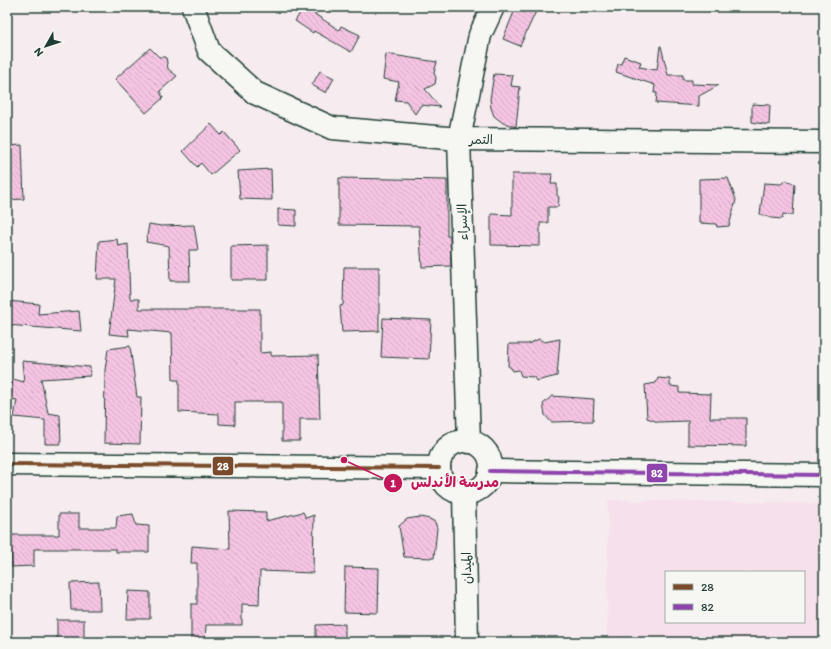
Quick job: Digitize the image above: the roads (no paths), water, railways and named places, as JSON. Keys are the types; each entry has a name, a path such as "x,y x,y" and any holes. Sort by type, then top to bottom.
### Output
{"street":[{"name":"التمر","path":"193,7 209,51 255,93 332,128 459,139 824,142"},
{"name":"الإسراء","path":"469,442 459,139 480,36 493,7"},
{"path":"460,442 469,442 476,444 483,449 487,455 490,471 484,484 479,489 472,492 456,492 449,488 440,476 440,459 444,451 451,445 460,442"},
{"path":"7,464 439,468"},
{"path":"490,471 824,474"},
{"name":"الميدان","path":"464,493 468,642"}],"place":[{"name":"مدرسة الأندلس","path":"344,460"}]}
